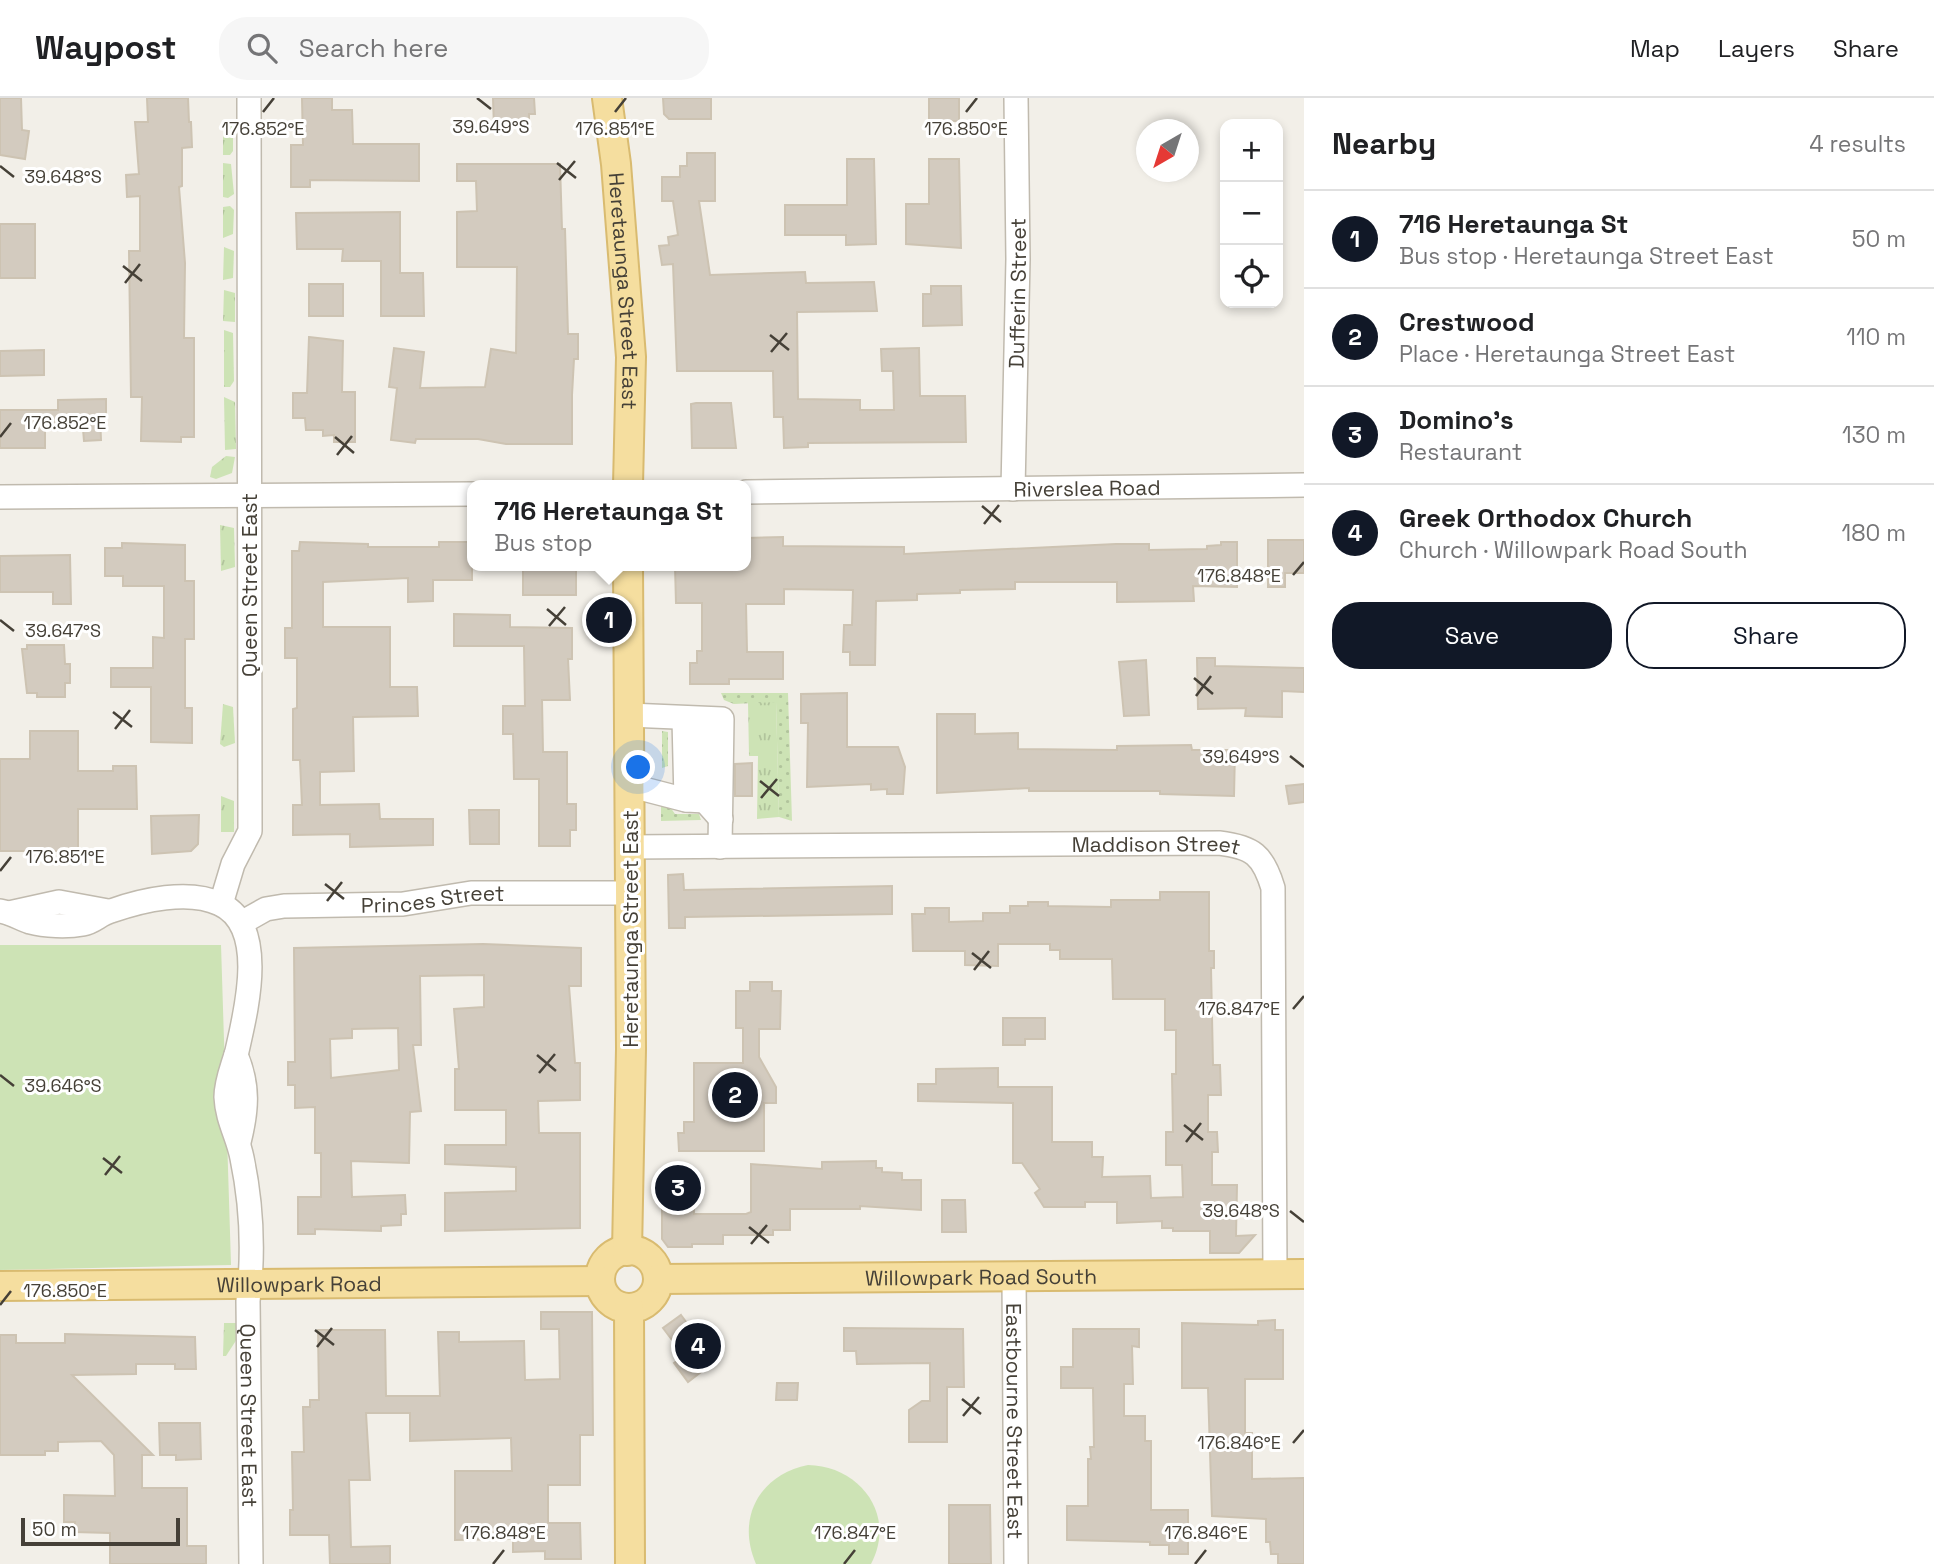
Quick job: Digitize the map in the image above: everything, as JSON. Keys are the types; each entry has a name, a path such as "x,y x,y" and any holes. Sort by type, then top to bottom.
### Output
{"main road":[{"name":"Heretaunga Street East","path":"607,98 616,164 631,357 628,480"},
{"name":"Heretaunga Street East","path":"628,571 631,1049 628,1251"},
{"path":"628,1251 645,1255 651,1261 659,1279 653,1296 647,1302 629,1308 611,1302 600,1281 607,1262 628,1251"},
{"name":"Willowpark Road South","path":"659,1279 1304,1274"},
{"name":"Willowpark Road","path":"0,1286 600,1281"},
{"path":"629,1308 630,1564"}],"street":[{"name":"Queen Street East","path":"221,904 233,864 250,831 249,98"},
{"name":"Dufferin Street","path":"1013,489 1018,259 1016,98"},
{"name":"Riverslea Road","path":"751,492 1304,485"},
{"path":"0,497 467,494"},
{"path":"629,716 722,719 720,847"},
{"path":"694,719 695,801"},
{"path":"628,785 695,801 721,819"},
{"name":"Maddison Street","path":"628,847 1219,843 1239,845 1262,859 1273,888 1275,920 1275,1275"},
{"name":"Princes Street","path":"242,923 265,909 284,906 403,904 471,893 629,893"},
{"path":"5,912 31,922 66,926 96,921 108,911 176,897 221,904 242,923"},
{"name":"Queen Street East","path":"242,923 247,942 250,980 226,1096 231,1128 239,1142 251,1203 251,1564"},
{"name":"Eastbourne Street East","path":"1014,1277 1016,1564"}],"green space":[{"path":"223,122 233,125 233,151 230,155 223,155"},
{"path":"223,163 231,164 234,194 228,198 223,197"},
{"path":"230,206 234,210 233,234 223,238 223,207"},
{"path":"224,247 234,251 233,278 223,280"},
{"path":"224,290 235,293 235,322 223,321"},
{"path":"224,330 233,333 234,381 230,387 224,387"},
{"path":"224,397 235,402 236,449 225,450"},
{"path":"226,456 235,457 232,473 216,479 210,477 212,467"},
{"path":"220,525 234,528 235,567 221,571"},
{"path":"721,693 788,693 792,821 779,817 776,702 734,704 724,700"},
{"path":"776,701 779,817 757,819 758,756 749,756 748,703"},
{"path":"223,704 233,707 235,743 224,747 220,744"},
{"path":"662,731 668,732 668,766 662,768"},
{"path":"221,796 234,801 234,832 221,832"},
{"path":"661,804 668,804 675,814 699,814 701,820 661,821"},
{"path":"0,945 221,945 231,1265 0,1270"},
{"path":"224,1323 239,1323 237,1339 226,1356 223,1356"},
{"path":"808,1465 843,1474 869,1496 876,1511 879,1528 878,1546 871,1564 756,1564 750,1547 749,1531 756,1501 776,1478"}],"building":[{"path":"0,98 21,98 22,130 29,131 25,159 0,155"},
{"path":"147,98 188,98 191,122 192,147 182,148 182,186 179,187 185,263 184,338 194,338 194,437 181,437 181,442 141,441 142,397 131,397 129,251 140,251 140,196 127,197 126,175 139,174 135,122 148,122"},
{"path":"302,98 332,98 332,110 352,110 353,144 419,144 419,181 310,180 310,187 291,187 291,145 303,145"},
{"path":"493,98 534,98 535,114 529,114 529,127 494,128"},
{"path":"663,98 711,98 711,119 669,119 664,114"},
{"path":"929,98 959,98 959,121 929,121"},
{"path":"687,153 715,153 715,201 699,201 710,275 805,272 806,283 874,282 877,311 797,312 798,399 860,400 860,410 894,410 893,371 882,371 881,349 919,348 920,396 965,396 966,442 808,443 808,447 784,448 783,417 774,417 773,371 677,371 673,264 662,265 659,246 669,245 668,237 678,235 673,201 662,201 662,177 680,177 680,166 687,166"},
{"path":"847,159 874,159 876,244 846,245 846,235 785,235 785,205 847,205"},
{"path":"929,159 959,159 961,248 906,244 906,204 929,204"},
{"path":"457,164 560,164 568,334 578,334 578,359 574,359 572,395 572,444 506,444 478,439 416,439 415,443 391,440 397,388 389,387 394,348 424,352 420,388 485,387 491,349 516,353 517,267 457,267 457,212 477,211 476,181 457,181"},
{"path":"400,212 400,273 423,273 424,316 381,316 381,261 342,261 343,249 297,249 296,213"},
{"path":"0,224 35,224 35,278 0,278"},
{"path":"309,284 343,284 343,316 309,316"},
{"path":"931,286 961,286 962,325 923,326 923,294 931,294"},
{"path":"309,337 343,341 342,392 355,392 355,442 334,442 334,435 323,436 323,430 306,430 305,418 293,418 293,393 307,393"},
{"path":"44,350 44,375 0,376 0,351"},
{"path":"106,399 106,415 100,415 101,440 84,441 83,429 45,430 45,448 0,448 0,410 58,410 58,400"},
{"path":"731,403 736,448 692,448 691,404"},
{"path":"783,537 783,546 904,547 904,554 1116,544 1149,544 1149,550 1207,549 1207,546 1221,545 1221,542 1237,542 1237,587 1193,586 1194,601 1117,602 1117,582 1015,582 1015,589 960,590 960,593 917,594 917,600 876,601 875,665 850,665 850,652 843,652 844,625 852,625 853,590 784,589 784,604 746,604 747,652 783,652 783,679 729,679 729,684 690,684 690,663 697,663 697,651 702,651 702,603 676,603 675,571 751,571 751,538"},
{"path":"1268,540 1304,540 1304,573 1285,573 1285,587 1268,587"},
{"path":"300,542 368,544 368,547 439,547 439,542 467,542 467,571 472,571 472,580 433,580 433,601 408,602 408,578 323,582 323,627 390,627 390,687 417,687 418,716 353,717 354,771 320,772 320,805 379,804 380,819 433,819 433,845 350,847 350,834 293,835 293,805 302,805 300,760 293,760 297,658 285,658 285,628 292,628 292,551 299,551"},
{"path":"122,543 185,545 185,581 194,581 194,639 185,639 185,708 192,708 192,743 151,742 151,687 111,687 111,668 153,668 153,637 164,638 164,586 123,586 123,576 105,576 105,548 122,548"},
{"path":"70,555 71,604 53,604 53,592 0,592 0,556"},
{"path":"523,571 576,571 576,595 523,595"},
{"path":"454,614 510,615 510,627 572,628 572,659 568,659 570,700 542,700 543,752 567,752 567,804 576,804 576,830 570,830 570,846 539,846 539,779 514,779 513,734 503,734 503,706 525,706 524,646 454,646"},
{"path":"27,645 64,645 65,664 70,664 70,683 65,683 65,697 37,697 37,693 27,693 22,649 27,649"},
{"path":"1197,658 1215,658 1215,666 1304,668 1304,692 1282,691 1282,717 1245,716 1246,708 1198,709"},
{"path":"1146,660 1149,715 1124,716 1119,662"},
{"path":"847,693 847,747 898,747 905,767 903,794 887,794 887,789 871,790 871,784 807,787 808,723 801,723 801,694"},
{"path":"937,714 975,714 975,734 1018,733 1018,749 1117,750 1117,746 1191,745 1192,750 1235,750 1234,796 1160,794 1160,791 1029,791 1029,788 937,793"},
{"path":"30,731 78,731 78,771 113,771 113,766 136,766 137,809 78,809 78,851 0,851 0,759 30,759"},
{"path":"752,763 752,796 735,796 735,764"},
{"path":"1304,784 1304,802 1289,804 1286,786"},
{"path":"469,810 499,810 499,844 470,844"},
{"path":"199,815 198,844 191,851 152,854 151,816"},
{"path":"683,874 684,890 892,886 892,914 685,917 685,928 669,928 668,875"},
{"path":"1160,892 1209,892 1209,951 1214,951 1214,968 1211,968 1213,1065 1220,1065 1221,1095 1208,1095 1208,1132 1217,1132 1218,1152 1212,1152 1212,1185 1237,1185 1236,1236 1255,1235 1239,1253 1210,1253 1210,1231 1173,1231 1173,1228 1162,1228 1162,1221 1117,1223 1117,1202 1085,1202 1085,1207 1044,1207 1035,1193 1040,1189 1022,1163 1013,1163 1013,1103 918,1101 918,1084 936,1084 936,1069 998,1068 998,1087 1052,1087 1052,1142 1092,1142 1092,1157 1103,1157 1102,1177 1150,1176 1151,1198 1183,1197 1182,1165 1166,1165 1166,1132 1173,1132 1172,1074 1176,1074 1176,1030 1165,1030 1165,999 1113,999 1112,959 1060,959 1060,950 1050,950 1050,944 998,944 998,966 965,965 965,951 913,951 912,914 925,914 925,908 949,908 949,922 983,921 983,913 1010,913 1010,906 1028,906 1028,902 1048,902 1048,906 1111,907 1111,900 1160,900"},
{"path":"483,944 581,948 581,986 569,986 575,1063 580,1063 580,1100 538,1101 539,1133 580,1133 580,1228 445,1231 445,1193 516,1191 516,1167 445,1164 445,1145 506,1145 506,1110 455,1110 455,1069 459,1069 454,1009 484,1007 484,975 420,976 421,1045 413,1045 421,1111 410,1112 409,1163 351,1161 352,1197 405,1195 406,1214 401,1214 401,1225 381,1226 381,1231 315,1229 315,1234 298,1234 298,1197 321,1197 321,1153 315,1153 315,1107 295,1108 295,1085 288,1085 288,1062 295,1062 294,948","holes":["398,1028 399,1070 331,1078 330,1039 352,1038 352,1029"]},
{"path":"750,982 772,982 772,991 781,991 780,1029 759,1029 759,1057 776,1087 776,1103 764,1103 764,1151 679,1151 678,1133 684,1133 684,1122 694,1122 694,1063 743,1063 743,1028 736,1028 736,991 750,991"},
{"path":"1003,1018 1045,1018 1045,1039 1025,1039 1025,1045 1003,1045"},
{"path":"876,1161 876,1168 882,1168 882,1172 902,1173 902,1180 921,1180 921,1210 860,1206 860,1209 790,1209 790,1230 773,1230 773,1235 723,1235 723,1244 692,1244 692,1247 668,1247 662,1239 662,1172 693,1172 694,1214 746,1214 751,1212 751,1164 822,1169 822,1162"},
{"path":"942,1200 965,1200 966,1232 942,1232"},
{"path":"541,1312 592,1312 593,1435 580,1435 580,1485 548,1485 548,1523 580,1523 581,1559 545,1559 545,1551 513,1552 513,1539 455,1540 455,1471 512,1471 511,1438 410,1441 410,1413 366,1413 370,1480 349,1480 351,1547 390,1546 390,1564 330,1564 329,1535 290,1535 290,1510 293,1510 292,1452 304,1452 303,1407 310,1407 310,1400 319,1400 318,1330 385,1330 386,1396 440,1396 438,1332 459,1332 459,1342 524,1341 525,1380 560,1379 559,1329 541,1329"},
{"path":"681,1315 701,1342 711,1334 723,1351 712,1359 714,1362 688,1382 674,1363 684,1356 663,1328"},
{"path":"1275,1320 1275,1330 1283,1330 1283,1379 1245,1379 1245,1433 1252,1433 1252,1479 1304,1478 1304,1564 1278,1564 1278,1554 1271,1554 1270,1542 1266,1542 1266,1519 1212,1516 1208,1388 1182,1388 1182,1323 1258,1325 1258,1321"},
{"path":"844,1328 963,1329 964,1387 947,1387 947,1442 909,1442 909,1410 922,1401 930,1401 930,1363 857,1364 856,1351 844,1351"},
{"path":"1073,1329 1139,1329 1139,1347 1132,1346 1133,1384 1124,1384 1124,1416 1145,1416 1145,1441 1151,1441 1151,1510 1188,1510 1188,1554 1169,1554 1169,1545 1150,1545 1150,1542 1067,1540 1067,1506 1088,1506 1088,1459 1091,1459 1090,1447 1094,1447 1093,1388 1061,1388 1061,1367 1073,1367"},
{"path":"65,1334 195,1337 196,1369 175,1369 175,1364 136,1364 136,1374 72,1375 153,1455 142,1455 142,1488 187,1488 187,1546 206,1546 206,1564 110,1564 110,1533 75,1532 75,1522 64,1522 64,1495 115,1496 114,1455 101,1441 58,1442 58,1451 45,1451 45,1455 0,1455 0,1335 16,1335 16,1343 65,1343"},
{"path":"777,1383 798,1383 797,1400 776,1400"},
{"path":"159,1423 200,1423 201,1459 176,1460 176,1455 160,1455"},
{"path":"949,1505 990,1505 991,1564 949,1564"}],"place":[{"name":"716 Heretaunga St","path":"609,620"},
{"name":"Crestwood","path":"735,1095"},
{"name":"Domino's","path":"678,1188"},
{"name":"Greek Orthodox Church","path":"698,1346"}]}
